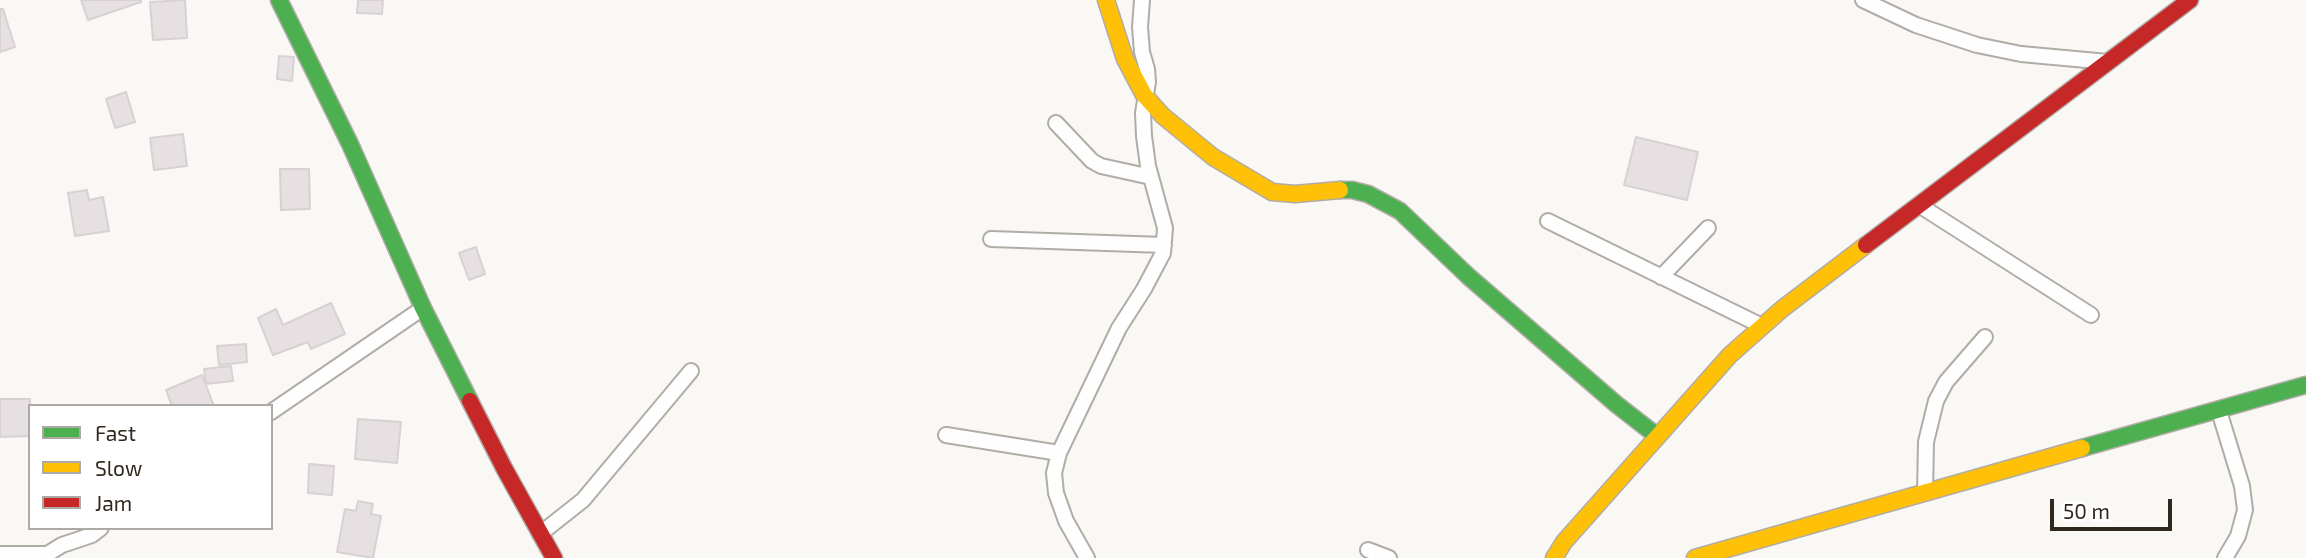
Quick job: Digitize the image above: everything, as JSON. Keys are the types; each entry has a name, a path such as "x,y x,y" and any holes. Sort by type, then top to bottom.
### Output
{"main road":[{"path":"279,0 351,144 423,308 504,468 554,558"},
{"path":"1106,0 1125,59 1144,94 1163,116 1213,157 1272,192 1295,194 1352,190 1368,194 1400,211 1468,276 1657,436"},
{"path":"1554,558 1564,542 1657,436 1730,355 1762,326 2190,0"},
{"path":"1695,558 2306,385"}],"street":[{"path":"1087,558 1066,521 1056,493 1054,473 1059,453 1119,328 1144,289 1163,253 1164,245 1165,228 1151,177 1144,136 1144,94 1148,82 1140,27 1142,0"},
{"path":"1863,0 1916,25 1977,45 2021,54 2108,62"},
{"path":"1056,123 1092,161 1101,166 1151,177"},
{"path":"1919,205 2091,315"},
{"path":"1548,221 1762,326"},
{"path":"1661,276 1708,228"},
{"path":"991,239 1164,245"},
{"path":"273,411 423,308"},
{"path":"1925,493 1926,442 1936,401 1946,382 1985,337"},
{"path":"540,534 583,500 691,372"},
{"path":"2219,411 2242,486 2245,510 2238,537 2225,558"},
{"path":"946,435 1059,453"},
{"path":"0,554 43,556 98,530"},
{"path":"1367,550 1389,558"}],"building":[{"path":"81,0 141,0 141,2 88,20"},
{"path":"185,0 187,38 153,40 150,2"},
{"path":"358,0 383,0 382,14 357,13"},
{"path":"0,9 3,9 15,47 0,52"},
{"path":"279,56 294,57 292,81 277,79"},
{"path":"126,92 135,122 115,128 106,99"},
{"path":"183,134 187,166 154,170 150,138"},
{"path":"1636,137 1698,152 1687,200 1624,185"},
{"path":"280,169 309,169 310,209 281,210"},
{"path":"87,190 89,200 103,197 109,231 75,236 68,193"},
{"path":"476,247 485,274 469,280 459,253"},
{"path":"331,303 345,334 311,349 308,342 273,355 258,318 276,309 283,325"},
{"path":"246,344 247,362 219,365 217,346"},
{"path":"231,366 233,381 206,384 204,369"},
{"path":"202,375 213,404 171,404 166,390"},
{"path":"0,399 30,399 28,436 0,437"},
{"path":"358,419 401,422 397,463 355,459"},
{"path":"309,464 334,466 332,495 308,493"},
{"path":"358,501 373,504 371,514 381,516 373,558 337,552 345,509 356,511"}],"traffic: fast":[{"path":"279,0 350,144 423,308 470,401"},
{"path":"1340,190 1368,194 1400,211 1468,276 1657,436"},
{"path":"2082,448 2306,385"}],"traffic: slow":[{"path":"1106,0 1125,59 1144,95 1163,116 1213,157 1272,192 1295,194 1340,190"},
{"path":"1554,558 1564,542 1730,355 1782,309 1866,245"},
{"path":"1695,558 2082,448"}],"traffic: jam":[{"path":"1866,245 2190,0"},
{"path":"470,401 554,558"}]}
